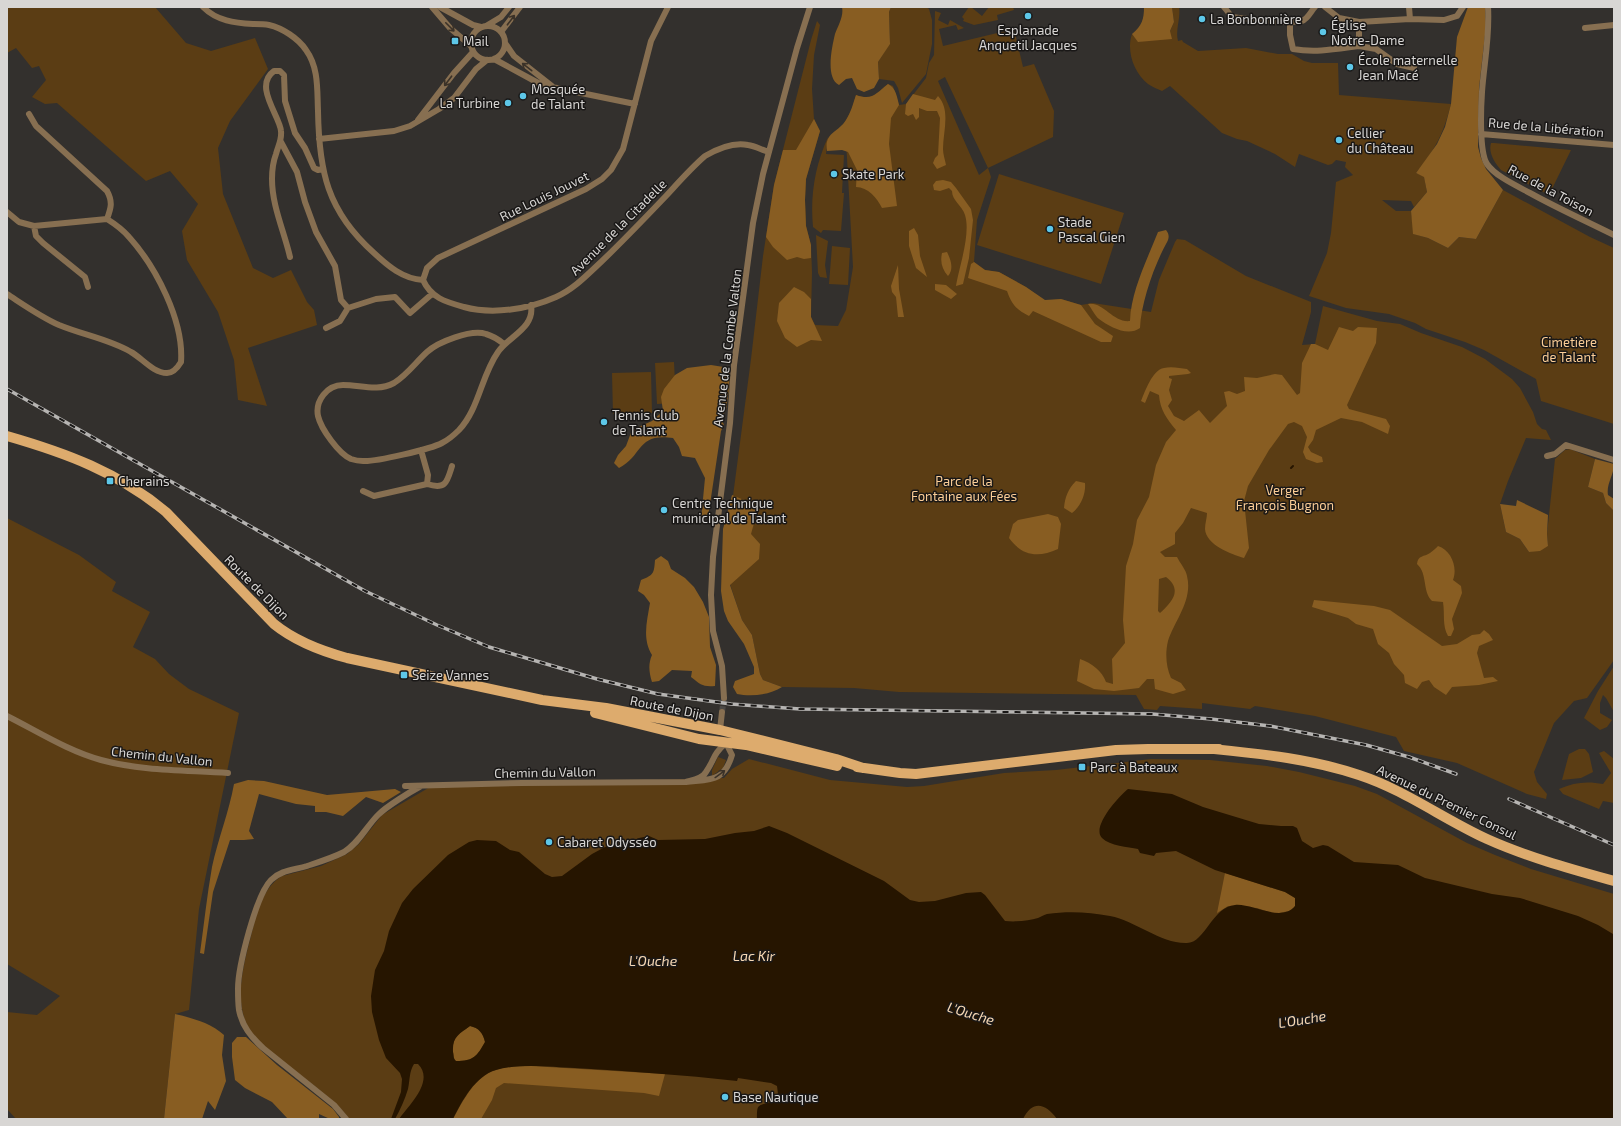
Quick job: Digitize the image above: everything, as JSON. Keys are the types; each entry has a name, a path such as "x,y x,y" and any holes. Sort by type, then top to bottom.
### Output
{"main road":[{"name":"Route de Dijon","path":"7,436 61,452 87,463 146,496 166,512 274,624 302,642 347,658 542,700 606,708 720,730"},
{"name":"Route de Dijon","path":"542,700 559,706 621,719 699,739 726,743"},
{"name":"Route de Dijon","path":"621,719 648,721 701,732 713,732 720,730"},
{"name":"Avenue du Premier Consul","path":"720,730 759,741 836,759 863,768"},
{"path":"720,730 726,743"},
{"name":"Avenue du Premier Consul","path":"726,743 737,739 759,741"},
{"name":"Avenue du Premier Consul","path":"726,743 746,745 822,763 894,773 916,774 1135,749 1219,749"},
{"name":"Avenue du Premier Consul","path":"1032,760 1040,754 1097,746 1134,743 1190,746 1285,758 1358,775 1390,787 1487,839 1529,856 1614,881"},
{"name":"Avenue du Premier Consul","path":"1049,759 1057,755 1087,750 1097,746"}],"street":[{"path":"203,7 216,17 229,22 268,25 289,34 306,49 317,73 319,139 323,169 330,191 340,212 352,230 366,246 402,275 423,280"},
{"path":"432,7 478,57 487,60 494,59 502,52 505,43"},
{"path":"440,7 473,25 497,28 501,32 505,43 514,56 554,87"},
{"path":"417,121 472,49 473,34 500,17 510,7"},
{"path":"501,32 520,7"},
{"name":"Rue Louis Jouvet","path":"423,280 427,268 438,258 586,189 602,179 614,165 623,149 651,41 668,7"},
{"name":"Avenue de la Combe Valton","path":"724,698 722,666 713,631 711,595 713,557 730,423 734,365 752,229 763,174 797,48 810,7"},
{"path":"1224,7 1232,17 1290,21 1302,21 1307,18 1315,7"},
{"path":"1325,7 1339,18 1359,22 1410,19 1444,20 1457,16 1463,7"},
{"path":"1409,7 1410,19"},
{"name":"Rue de la Libération","path":"1488,7 1489,26 1482,93 1481,134 1614,145"},
{"path":"1290,21 1290,35 1293,49 1306,52 1359,46 1376,49 1397,64 1414,68"},
{"path":"1359,22 1359,46"},
{"path":"1585,28 1614,25"},
{"path":"494,59 542,85 635,104"},
{"path":"319,139 394,131 406,128 439,109 454,98 476,69 487,60"},
{"path":"323,169 317,170 313,167 305,148 295,133 285,101 284,75 277,70 269,76 267,89 270,106 280,125 281,142 296,172 314,226 335,266 341,300 348,308"},
{"path":"29,114 36,126 106,191 110,197 112,205 107,219"},
{"name":"Rue de la Toison","path":"1481,134 1482,149 1487,164 1505,179 1614,235"},
{"path":"281,142 275,155 272,189 280,227 286,241 290,257"},
{"name":"Avenue de la Citadelle","path":"423,280 432,294 449,303 470,308 500,310 531,305 556,297 580,282 705,156 714,150 729,146 747,144 769,152"},
{"path":"7,212 19,222 34,226 107,219 128,236 145,257 161,285 173,313 180,340 181,362 177,369 167,373 152,368 136,355 120,346 60,325 33,311 7,294"},
{"path":"34,226 36,236 43,244 86,277 88,287"},
{"path":"326,328 340,321 348,308 376,299 395,297 410,313 432,294"},
{"path":"504,344 485,333 452,338 431,349 407,373 392,384 371,388 343,385 338,386 326,393 318,404 318,416 337,449 350,459 367,461 421,450 442,443 460,429 469,416 487,371 504,344 524,329 528,323 532,312 531,305"},
{"path":"1547,456 1554,454 1566,445 1614,460"},
{"path":"421,450 428,475 427,484"},
{"path":"363,491 374,496 427,484 435,486 443,485 447,482 452,466"},
{"path":"720,730 722,712"},
{"name":"Chemin du Vallon","path":"7,716 77,752 101,760 159,768 228,773"},
{"name":"Chemin du Vallon","path":"405,786 522,783 686,782 716,778 723,774 732,755 726,743 717,750 706,772 702,776 686,782"},
{"path":"346,1119 334,1105 262,1048 245,1028 240,1011 238,988 244,953 255,911 264,889 271,880 281,872 312,864 344,852 357,842 379,814 421,786"}],"green space":[{"path":"7,7 155,7 186,43 211,51 255,38 268,69 230,121 218,148 223,194 253,268 273,278 291,270 307,302 314,310 317,325 248,348 267,406 238,400 234,360 218,312 187,260 182,231 198,204 170,171 146,181 57,103 45,104 32,97 46,80 39,66 32,68 16,48 7,53"},
{"path":"891,7 926,7 929,9 932,20 932,44 926,74 902,103 898,88 894,81 879,79 878,62 890,43 889,12"},
{"path":"969,7 982,16 989,7 1013,7 1014,10 997,15 998,20 974,25 963,21 964,19 962,17"},
{"name":"Cimetière de Talant","path":"1172,7 1179,7 1177,33 1178,41 1182,40 1198,51 1246,48 1278,54 1292,54 1304,61 1312,63 1338,63 1339,95 1451,104 1438,141 1416,173 1424,176 1427,192 1414,207 1411,201 1382,200 1396,211 1411,211 1414,234 1428,238 1448,248 1459,237 1476,239 1503,190 1590,237 1614,248 1614,424 1541,401 1536,379 1484,350 1465,342 1426,329 1415,323 1389,314 1346,308 1309,296 1327,253 1331,233 1336,182 1353,175 1345,167 1346,162 1336,160 1332,164 1328,165 1299,154 1295,167 1275,154 1247,141 1222,133 1170,86 1162,91 1148,84 1139,74 1132,61 1130,41 1132,34 1139,42 1170,31 1174,22"},
{"name":"Parc de la Fontaine aux Fées","path":"935,11 941,13 938,20 948,25 950,20 964,28 958,30 956,25 939,29 943,46 1014,29 1023,67 1034,64 1054,111 1053,137 988,168 991,177 977,220 974,262 985,270 999,272 1026,287 1045,301 1061,299 1081,305 1093,303 1151,312 1159,280 1175,242 1177,239 1185,240 1246,276 1311,302 1311,312 1302,345 1315,344 1323,306 1377,321 1400,324 1462,347 1485,359 1512,379 1520,388 1533,412 1537,424 1542,429 1546,430 1551,440 1526,438 1500,504 1506,532 1520,539 1529,552 1548,546 1547,534 1555,459 1565,450 1570,449 1595,459 1588,487 1603,493 1606,503 1614,511 1614,660 1587,698 1574,701 1554,723 1534,772 1537,782 1547,794 1546,799 1527,794 1457,763 1404,751 1396,737 1315,716 1255,706 1250,709 1202,703 1202,709 1160,706 1157,710 1144,709 1136,695 899,692 854,688 782,687 763,680 760,674 752,635 742,620 730,584 728,534 763,256 774,185 811,40 817,21 820,25 814,55 812,89 814,119 820,131 806,179 805,200 806,226 811,245 811,317 815,325 838,326 846,310 853,267 845,122 852,109 856,95 862,97 874,96 888,84 893,86 899,105 906,104 926,78 929,63 934,55","holes":["945,77 988,168 979,175 938,81"]},
{"path":"828,137 826,154 844,155 842,193 844,193 841,231 823,230 821,233 813,227 812,204 814,181"},
{"path":"1491,143 1571,150 1549,195 1501,170 1491,154"},
{"name":"Stade Pascal Gien","path":"999,174 1124,213 1101,284 977,245"},
{"path":"816,235 828,241 825,265 827,278 820,277 818,273"},
{"path":"832,246 850,248 848,285 829,284"},
{"path":"674,362 676,403 657,404 655,363"},
{"path":"651,372 652,413 613,414 612,373"},
{"path":"7,518 79,555 116,582 112,591 150,612 133,647 155,659 169,674 189,689 239,713 199,909 189,1010 175,1014 164,1119 16,1119 7,1109 7,1012 37,1015 60,996 7,964"},
{"path":"1614,666 1614,712 1603,695 1600,703 1600,713 1612,720 1607,727 1600,730 1584,718 1598,691"},
{"path":"1579,749 1585,749 1589,754 1593,772 1581,778 1562,780 1569,754"},
{"path":"1604,751 1614,759 1614,803 1603,801 1599,809 1563,794 1559,789 1570,785 1586,782 1603,784 1611,773 1599,753"},
{"path":"718,757 726,760 723,768 712,776 712,770"},
{"name":"Lac Kir","path":"749,759 830,780 907,787 924,786 1004,773 1056,770 1151,759 1210,760 1267,766 1299,772 1355,786 1377,794 1467,843 1495,855 1531,869 1614,894 1614,1119 349,1119 332,1100 278,1059 259,1042 250,1031 244,1018 241,1005 242,977 255,919 269,887 282,876 321,866 347,854 359,844 382,815 430,787 724,778 732,769"}],"shaded area":[{"path":"842,7 891,7 889,12 890,44 878,62 879,79 874,88 864,92 857,89 852,78 846,79 839,85 832,76 831,54 835,34 841,17"},
{"path":"1144,7 1172,7 1174,22 1170,31 1172,39 1138,42 1132,34 1142,22"},
{"path":"1468,7 1485,7 1486,26 1479,88 1478,147 1486,169 1503,190 1476,239 1459,237 1448,248 1428,238 1413,234 1411,211 1427,192 1424,177 1416,173 1437,144 1445,127 1451,104 1457,37"},
{"path":"888,84 894,90 899,105 891,118 889,144 897,206 882,208 878,200 872,194 860,187 856,187 857,170 848,152 842,150 827,151 827,145 832,133 846,120 851,111 856,95 870,97"},
{"path":"913,94 935,100 938,96 944,108 945,121 943,149 946,165 937,169 933,163 938,155 940,118 937,111 927,111 919,108 919,117 916,120 913,114 908,116 905,114 906,104"},
{"path":"814,119 820,131 806,179 805,200 806,226 811,245 811,258 804,259 797,257 787,260 773,247 766,237 774,185 783,150 796,150"},
{"path":"943,180 951,182 956,188 971,209 973,220 969,258 963,284 956,286 967,231 964,212 954,198 952,191 949,188 940,191 934,190 933,185 936,181"},
{"path":"914,228 918,235 920,256 927,277 916,268 909,246 909,231"},
{"path":"1166,230 1169,235 1168,239 1149,285 1143,307 1140,328 1130,332 1119,330 1099,319 1088,304 1098,306 1118,319 1130,321 1136,287 1158,232"},
{"path":"947,252 951,264 951,270 948,276 944,271 941,262 942,253"},
{"path":"974,262 985,270 999,272 1026,287 1045,300 1061,299 1081,305 1095,324 1113,336 1111,342 1101,342 1033,311 1029,316 1018,309 1011,300 1007,291 968,278 971,264"},
{"path":"898,265 899,289 904,317 898,317 896,297 892,292 891,286"},
{"path":"935,284 946,285 957,294 951,299 935,290"},
{"path":"794,287 804,292 811,299 811,317 822,341 811,340 797,347 785,338 777,321 779,303"},
{"path":"1339,327 1353,331 1358,327 1377,328 1376,343 1347,405 1349,409 1386,419 1390,426 1388,434 1362,422 1341,418 1316,430 1313,440 1308,447 1311,452 1322,457 1323,462 1317,463 1306,459 1303,452 1307,437 1302,426 1294,422 1288,424 1269,450 1248,486 1244,501 1249,548 1244,558 1226,551 1214,544 1206,535 1205,529 1207,513 1191,508 1183,523 1175,533 1175,544 1160,552 1165,557 1177,557 1187,576 1188,593 1168,641 1166,655 1171,678 1181,683 1186,690 1173,694 1155,689 1154,679 1147,679 1139,688 1114,691 1094,689 1077,681 1080,659 1096,668 1102,674 1106,682 1113,684 1112,659 1125,643 1123,620 1126,566 1133,544 1137,520 1149,497 1156,465 1166,442 1176,430 1164,414 1159,395 1150,391 1145,403 1141,401 1147,387 1156,373 1167,367 1187,369 1191,373 1169,376 1169,378 1172,379 1169,390 1172,400 1168,406 1174,416 1184,421 1199,410 1210,423 1227,406 1224,392 1229,391 1237,394 1245,391 1244,377 1257,378 1275,374 1282,375 1297,395 1300,393 1302,363 1311,344 1315,344 1328,350","holes":["1166,577 1171,582 1175,591 1174,596 1160,613 1158,611 1159,579"]},
{"path":"711,365 730,368 729,389 726,410 721,418 724,425 721,431 709,511 702,524 701,520 705,478 695,458 682,456 679,447 673,438 661,437 652,439 646,442 627,463 619,468 614,463 618,455 626,446 632,430 652,421 663,411 661,397 664,389 675,375 687,368"},
{"path":"1595,459 1614,464 1609,483 1608,495 1614,499 1614,511 1606,503 1603,493 1588,487"},
{"path":"1076,481 1085,483 1085,491 1082,500 1072,513 1064,508 1064,504 1069,490"},
{"path":"732,495 755,507 756,516 751,534 760,544 759,559 730,585 742,620 752,635 760,674 763,680 782,687 772,692 760,695 737,694 733,687 735,681 754,674 754,667 744,644 728,621 724,611 721,591 723,529"},
{"path":"1517,500 1548,515 1548,546 1540,551 1529,552 1520,539 1506,532 1500,504 1516,506"},
{"path":"1048,514 1058,517 1061,524 1058,549 1044,554 1031,554 1019,549 1009,538 1013,524 1018,520"},
{"path":"1438,546 1447,551 1450,555 1455,570 1453,580 1461,586 1462,593 1452,619 1454,629 1451,636 1448,636 1444,624 1443,602 1432,601 1429,597 1423,573 1417,564 1420,558 1430,553"},
{"path":"661,556 668,561 671,569 685,578 694,587 703,602 709,617 710,647 716,665 715,686 705,686 700,684 691,677 692,671 672,670 659,681 652,682 649,668 652,655 646,636 650,603 644,595 638,591 641,580 651,575 655,560"},
{"path":"1314,600 1374,606 1390,610 1442,646 1457,644 1472,635 1480,634 1484,630 1493,640 1479,646 1477,653 1484,678 1493,677 1498,681 1479,685 1452,687 1446,695 1434,687 1429,680 1422,682 1417,689 1405,683 1404,675 1394,664 1389,653 1378,644 1373,629 1356,624 1348,618 1312,607"},
{"path":"248,780 264,781 327,795 395,789 401,792 383,803 366,797 343,816 326,812 315,812 315,806 296,804 259,794 249,831 254,839 230,840 213,892 204,954 200,953 212,867 234,784"},
{"path":"1225,873 1285,892 1295,898 1295,906 1293,910 1275,914 1257,908 1228,906 1217,913"},
{"path":"175,1014 207,1024 224,1035 222,1055 226,1081 215,1110 208,1101 202,1119 164,1119"},
{"path":"470,1026 480,1031 485,1042 480,1051 471,1059 456,1061 453,1052 455,1039"},
{"path":"237,1037 246,1037 277,1065 333,1109 339,1119 330,1119 319,1114 319,1119 288,1119 272,1102 245,1088 235,1080 232,1043"},
{"path":"531,1066 665,1074 659,1096 644,1093 504,1083 496,1088 492,1100 481,1119 453,1119 470,1090 476,1083 489,1073 504,1068"}],"water":[{"name":"Lac Kir","path":"1128,789 1172,794 1203,807 1259,824 1293,826 1297,828 1302,841 1313,848 1323,845 1328,846 1354,862 1398,865 1425,878 1492,894 1520,898 1578,916 1613,934 1614,1119 1057,1119 1044,1107 1035,1106 1031,1108 1023,1119 757,1119 757,1111 759,1106 771,1102 772,1099 776,1098 778,1094 777,1086 771,1083 738,1078 737,1081 636,1072 536,1066 505,1068 488,1073 470,1090 453,1119 399,1119 419,1093 424,1078 418,1064 414,1064 411,1070 408,1089 404,1101 395,1119 391,1119 401,1092 402,1079 400,1073 386,1058 379,1040 372,1012 371,996 375,970 384,951 389,931 402,903 413,889 448,855 469,842 477,840 496,841 510,850 519,852 545,874 552,877 562,876 592,854 605,847 627,843 639,838 649,836 658,840 705,839 754,831 769,826 787,833 884,881 910,900 919,902 935,901 966,893 981,892 1005,921 1030,920 1047,914 1078,912 1110,916 1129,922 1168,940 1187,943 1199,937 1214,918 1227,907 1242,905 1274,913 1282,913 1289,911 1295,906 1295,898 1285,892 1215,870 1176,851 1156,853 1154,856 1140,853 1138,849 1119,846 1105,841 1100,833 1100,827 1108,812","holes":["470,1026 480,1031 485,1042 480,1051 471,1059 456,1061 453,1052 455,1039"]}],"tunnel":[{"path":"722,712 724,698"}],"railway":[{"path":"7,389 365,591 437,625 489,647 597,679 658,694 731,704 800,709 1152,714 1211,719 1270,726 1366,745 1409,757 1456,774"},
{"path":"1509,799 1614,845"}],"place":[{"name":"Esplanade Anquetil Jacques","path":"1028,16"},
{"name":"La Bonbonnière","path":"1202,19"},
{"name":"Église Notre-Dame","path":"1323,32"},
{"name":"Mail","path":"455,41"},
{"name":"École maternelle Jean Macé","path":"1350,67"},
{"name":"Mosquée de Talant","path":"523,96"},
{"name":"La Turbine","path":"508,103"},
{"name":"Cellier du Château","path":"1339,140"},
{"name":"Skate Park","path":"834,174"},
{"name":"Stade Pascal Gien","path":"1050,229"},
{"name":"Tennis Club de Talant","path":"604,422"},
{"name":"Cherains","path":"110,481"},
{"name":"Centre Technique municipal de Talant","path":"664,510"},
{"name":"Seize Vannes","path":"404,675"},
{"name":"Parc à Bateaux","path":"1082,767"},
{"name":"Cabaret Odysséo","path":"549,842"},
{"name":"Base Nautique","path":"725,1097"}],"park label":[{"name":"Verger François Bugnon","path":"1285,498"}],"water label":[{"name":"L'Ouche","path":"653,960"},
{"name":"L'Ouche","path":"971,1013"},
{"name":"L'Ouche","path":"1302,1019"}]}
